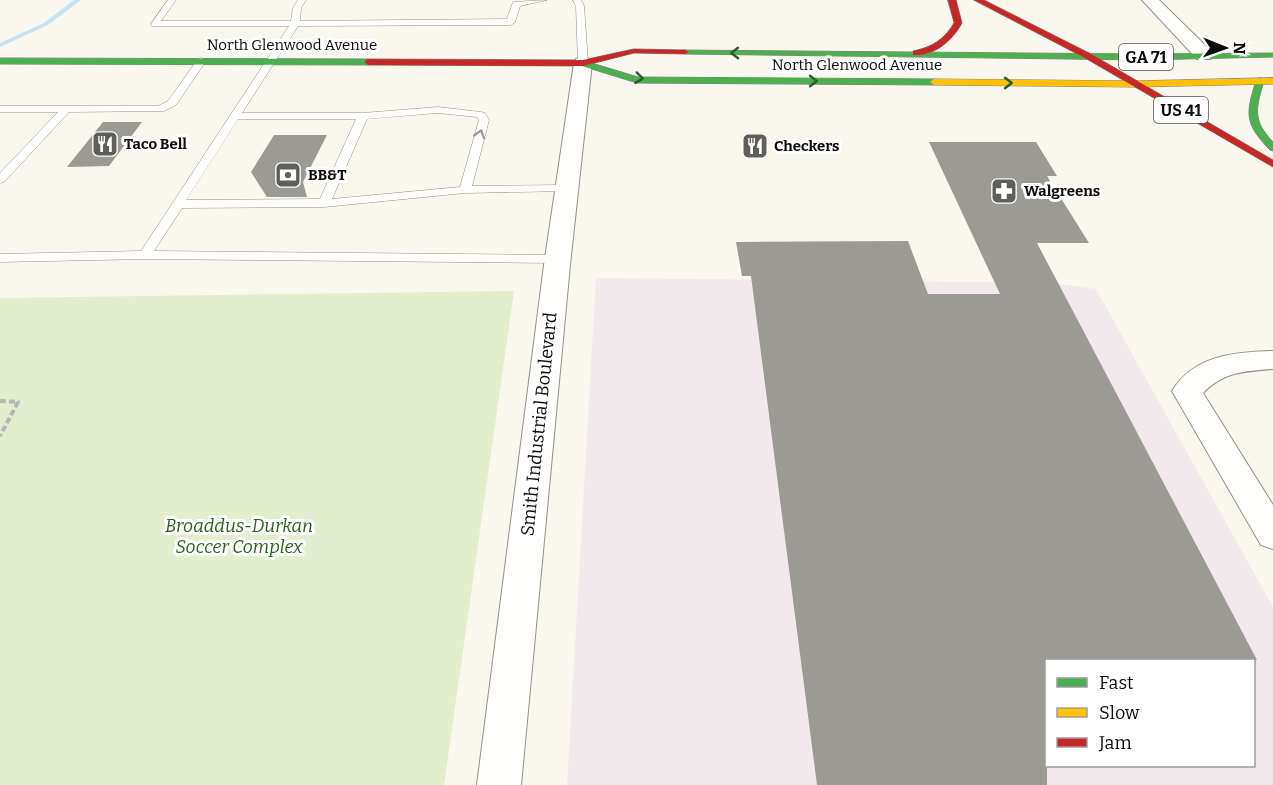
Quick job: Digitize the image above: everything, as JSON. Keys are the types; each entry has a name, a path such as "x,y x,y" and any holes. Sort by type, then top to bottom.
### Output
{"main road":[{"path":"912,54 930,50 950,39 958,24 952,0"},
{"name":"US 41","path":"978,0 1088,56 1273,164"},
{"name":"North Glenwood Avenue","path":"0,61 583,63 634,51 1088,56"},
{"name":"GA 71","path":"1088,56 1273,55"},
{"name":"North Glenwood Avenue","path":"583,63 637,80 1134,84"},
{"path":"1267,81 1250,114 1258,133 1273,148"},
{"name":"GA 71","path":"1134,84 1267,81"}],"street":[{"path":"1150,0 1204,55"},
{"name":"Smith Industrial Boulevard","path":"499,785 558,259 583,63"},
{"path":"1273,360 1233,362 1204,374 1187,391 1273,535"}],"lane":[{"path":"172,0 154,24 511,22 516,4 543,0"},
{"path":"145,255 296,23 297,8 302,0"},
{"path":"577,0 580,6 583,63"},
{"path":"0,109 160,109 172,104 201,61"},
{"path":"0,180 66,109"},
{"path":"236,116 363,116 408,111 470,112 481,115 484,120 465,190"},
{"path":"324,203 363,116"},
{"path":"178,204 324,203 465,190 567,188"},
{"path":"0,258 145,255 558,259"}],"path":[{"path":"0,401 18,402 0,436"}],"shaded area":[{"path":"596,278 1053,283 1096,289 1273,607 1273,785 567,785"}],"green space":[{"name":"Broaddus-Durkan Soccer Complex","path":"514,291 444,785 0,785 0,298"}],"building":[{"name":"Taco Bell","path":"103,122 142,122 109,166 67,167"},
{"name":"BB&T","path":"274,135 327,135 303,182 307,197 267,197 251,172"},
{"path":"929,142 1036,142 1057,176 1047,176 1089,243 1037,243 1257,660 1045,659 1047,785 817,785 751,276 742,276 736,242 908,241 928,294 1000,294"}],"waterway":[{"path":"0,45 46,24 78,0"}],"traffic: fast":[{"path":"685,52 1142,57 1273,55"},
{"path":"0,61 368,62"},
{"path":"585,64 637,80 934,82"},
{"path":"1260,81 1252,118 1258,131 1273,148"}],"traffic: slow":[{"path":"934,82 1134,84 1273,81"}],"traffic: jam":[{"path":"916,53 941,44 954,30 958,23 952,0"},
{"path":"978,0 1088,56 1273,164"},
{"path":"368,62 583,63 634,51 685,52"}],"place":[{"name":"Taco Bell","path":"105,144"},
{"name":"Checkers","path":"755,146"},
{"name":"BB&T","path":"288,175"},
{"name":"Walgreens","path":"1004,191"}]}
